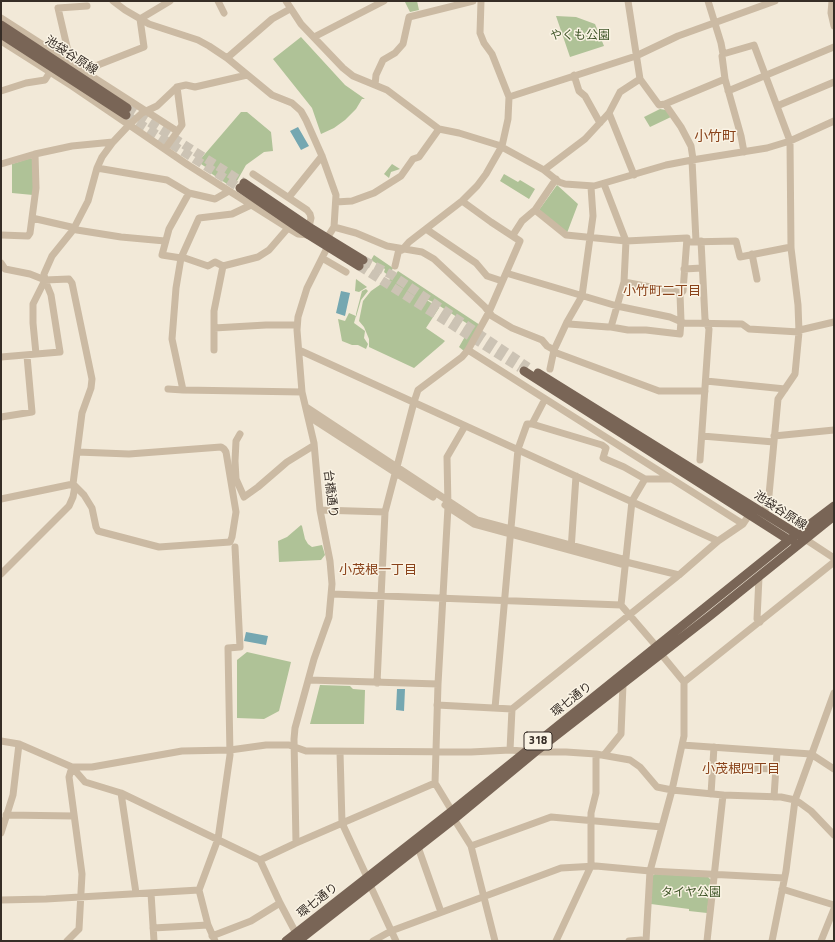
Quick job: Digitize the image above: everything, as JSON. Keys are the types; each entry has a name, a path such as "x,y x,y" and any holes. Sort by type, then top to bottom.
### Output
{"main road":[{"name":"池袋谷原線","path":"1,25 126,112 1,34"},
{"path":"242,186 309,231 361,263"},
{"name":"池袋谷原線","path":"526,369 764,514 801,537 789,540 526,369"},
{"name":"環七通り","path":"286,941 299,939 368,881 453,815 530,752 659,651 759,577 834,506"},
{"path":"764,514 763,518 768,526"},
{"name":"環七通り","path":"801,537 834,516"},
{"name":"環七通り","path":"530,752 623,684 659,651 789,540"},
{"name":"環七通り","path":"368,881 418,847 453,815"}],"street":[{"path":"113,1 140,19 158,27 198,40 209,46 227,58 272,95 292,103 301,111 322,156 336,195 334,227 356,233 400,250 422,252 434,259 492,316 512,328 542,340 554,351 659,391 705,391"},
{"path":"140,19 170,1"},
{"path":"218,1 224,12"},
{"path":"286,1 301,24 343,68 353,76 386,90 439,129 459,133 502,146 565,184 591,187 666,165 767,148 790,142 834,121"},
{"path":"314,37 384,1"},
{"path":"375,85 376,75 383,60 395,53 403,44 409,17 473,1"},
{"path":"394,266 400,250 462,201 480,184 502,146 508,118 509,97 492,54 484,43 480,33 481,1"},
{"path":"628,1 640,79 659,105 665,104 725,79"},
{"path":"708,1 721,42 725,79 744,152"},
{"path":"509,97 636,56 678,36 775,1"},
{"path":"832,1 831,13 834,26"},
{"path":"64,58 68,51 58,8 87,6"},
{"path":"227,58 272,19 290,9"},
{"path":"1,18 177,131"},
{"path":"90,76 98,65 144,47 140,19"},
{"path":"1,41 229,191 288,228 298,234 309,231 311,218 310,214 289,197 253,174"},
{"path":"723,54 754,45 790,142 791,247 799,331 795,374 778,399 769,495 764,514"},
{"path":"728,91 834,47"},
{"path":"1,91 26,83 45,80 50,72"},
{"path":"1,357 60,352 51,295 44,274 52,256 74,228 88,201 97,168 102,157 113,142 129,125 146,112 157,106 177,87 186,85 195,87 248,75"},
{"path":"574,76 579,91 585,96 600,123"},
{"path":"544,170 585,139 609,113 620,92 640,79"},
{"path":"777,106 834,82"},
{"path":"165,149 182,125 177,87"},
{"path":"665,104 681,127 691,146 693,160 698,241 702,268 706,319 709,329 700,460"},
{"path":"609,113 634,175"},
{"path":"336,202 352,201 374,193 401,176 413,159 418,157 439,129"},
{"path":"1,164 35,154 72,146 113,142"},
{"path":"1,235 28,236 30,233 36,188 35,154"},
{"path":"289,197 322,156"},
{"path":"97,168 167,180 189,192 215,199 229,191"},
{"path":"512,235 522,221 535,210 556,179"},
{"path":"604,184 626,241 624,282 611,327"},
{"path":"550,368 554,351 567,322 582,296 593,212 591,187"},
{"path":"189,192 169,229 162,255 181,257 208,266 215,262 223,266 258,257 269,250 288,228"},
{"path":"377,683 385,512 414,402 418,390 423,388 462,357 468,350 489,312 520,241 462,201"},
{"path":"183,390 172,339 176,288 181,257 199,218 232,214 251,205"},
{"path":"535,210 566,235 626,241 687,238 683,291 680,294 680,334 677,335 646,330 628,330 611,327 569,324 567,322"},
{"path":"32,218 71,227 77,230 121,238 165,241"},
{"name":"台橋通り","path":"296,843 295,728 314,659 329,618 332,594 330,561 320,510 313,446 302,392 297,325 301,303 322,258 334,227"},
{"path":"426,229 476,263 487,276 502,281"},
{"path":"687,242 736,241 740,257 791,247"},
{"path":"752,254 757,279"},
{"path":"322,258 346,272"},
{"path":"1,263 5,269 30,274 45,280 69,279 72,283 92,379 91,388 82,413 73,495 69,506 1,574"},
{"path":"214,350 214,311 223,266"},
{"path":"684,269 702,268"},
{"path":"506,273 617,306 670,317 684,323 742,324 749,329 799,331 834,322"},
{"path":"36,354 33,304 45,280"},
{"path":"624,282 677,292 680,294"},
{"path":"214,328 297,325"},
{"path":"298,350 718,541"},
{"path":"468,350 743,524"},
{"path":"1,417 32,412 27,356"},
{"path":"706,381 785,389"},
{"path":"168,389 302,392"},
{"path":"532,424 545,399"},
{"path":"306,407 448,504 477,520 510,532 679,575"},
{"path":"308,416 396,469"},
{"path":"495,708 518,449 527,424 532,424 602,445 606,448 603,458 624,467 645,479 672,479"},
{"path":"465,426 448,457 448,504 437,705 435,784 471,846 495,941"},
{"path":"702,436 774,439 834,430"},
{"path":"240,434 236,441 235,465 236,479 244,497 287,462 313,446"},
{"path":"74,485 84,495 92,508 98,531 159,547 230,542 236,512 226,452 221,447 134,454 77,452"},
{"path":"571,548 576,476"},
{"path":"629,941 646,941 650,872 672,790 682,745 684,682 622,605 632,501 645,479"},
{"path":"1,499 74,485"},
{"path":"320,510 385,512"},
{"path":"437,705 512,708 630,615 718,541 743,524 749,515"},
{"path":"801,537 834,558"},
{"path":"235,547 240,647 228,648 230,750 218,839 199,890 208,925 214,938 251,921 280,903"},
{"path":"684,682 834,562"},
{"path":"759,577 757,619 760,622"},
{"path":"332,594 443,597 622,605"},
{"path":"308,680 438,684"},
{"path":"604,755 621,734 623,684"},
{"path":"772,941 784,878 795,800 833,697"},
{"path":"510,750 512,708"},
{"path":"1,741 19,744 72,767 92,767 182,751 230,750 266,745 294,746 306,751 340,752 471,752 510,750 530,752 582,752 630,760 640,766 657,787 712,794 774,797 795,800 812,811 834,835"},
{"path":"1,833 13,795 19,744"},
{"path":"682,745 811,754 834,769"},
{"path":"712,794 714,747"},
{"path":"340,752 342,823 396,941"},
{"path":"774,797 777,752"},
{"path":"556,941 591,866 591,813 596,793 596,754"},
{"path":"72,767 84,782 122,793 260,860 299,939"},
{"path":"67,941 79,929 82,874 69,777 72,767"},
{"path":"713,767 776,769"},
{"path":"260,860 342,823 435,784"},
{"path":"122,793 136,893"},
{"path":"707,941 723,795"},
{"path":"6,815 74,816"},
{"path":"471,846 551,817 662,827"},
{"path":"418,847 441,912"},
{"path":"373,941 391,931 560,868 591,866 650,872 784,878"},
{"path":"782,889 834,905"},
{"path":"1,900 46,899 199,890"},
{"path":"151,893 154,941"},
{"path":"822,941 834,908"},
{"path":"153,928 208,925"}],"green space":[{"path":"417,1 419,10 410,12 405,2"},
{"name":"やくも公園","path":"556,16 576,17 595,24 604,46 570,57"},
{"path":"301,37 345,85 365,99 362,99 356,109 345,120 334,128 321,134 312,108 273,59"},
{"path":"660,109 666,110 671,117 650,127 644,117"},
{"path":"241,112 247,112 271,132 273,151 264,152 246,165 233,188 209,172 210,170 198,162"},
{"path":"31,158 33,160 33,195 12,193 12,164"},
{"path":"392,164 400,169 391,172 389,178 384,174"},
{"path":"504,174 518,182 520,180 535,189 529,199 500,181"},
{"path":"557,185 578,204 567,233 539,210"},
{"path":"374,255 393,268 389,276 384,272 385,269 371,260"},
{"path":"398,271 480,325 464,351 459,347 471,326 435,303 422,297 439,308 426,328 445,341 442,344 414,368 369,347 369,339 364,327 359,321 363,301 371,291 393,278"},
{"path":"356,279 367,287 359,292 355,291"},
{"path":"366,289 368,291 361,300 356,317 362,291"},
{"path":"349,313 356,316 354,323 365,331 364,338 368,344 366,349 358,345 352,345 342,341 338,319 345,321"},
{"path":"301,525 308,544 312,547 322,545 325,555 321,560 279,562 278,541 287,537"},
{"path":"247,652 291,662 279,711 264,719 237,718 237,660"},
{"path":"320,685 350,686 353,689 365,690 364,724 310,724"},
{"name":"タイヤ公園","path":"655,874 708,877 711,880 707,913 651,904 652,876"}],"water":[{"path":"298,127 309,146 301,150 290,131"},
{"path":"341,291 350,293 345,316 336,313"},
{"path":"246,632 268,636 266,645 244,641"},
{"path":"397,689 405,689 404,711 396,710"}],"tunnel":[{"path":"127,108 244,183"},
{"path":"126,115 240,188"},
{"path":"363,260 392,275 528,367"},
{"path":"359,266 520,368"}],"district":[{"name":"小竹町","path":"715,138"},
{"name":"小竹町二丁目","path":"662,292"},
{"name":"小茂根一丁目","path":"378,571"},
{"name":"小茂根四丁目","path":"741,770"}]}
